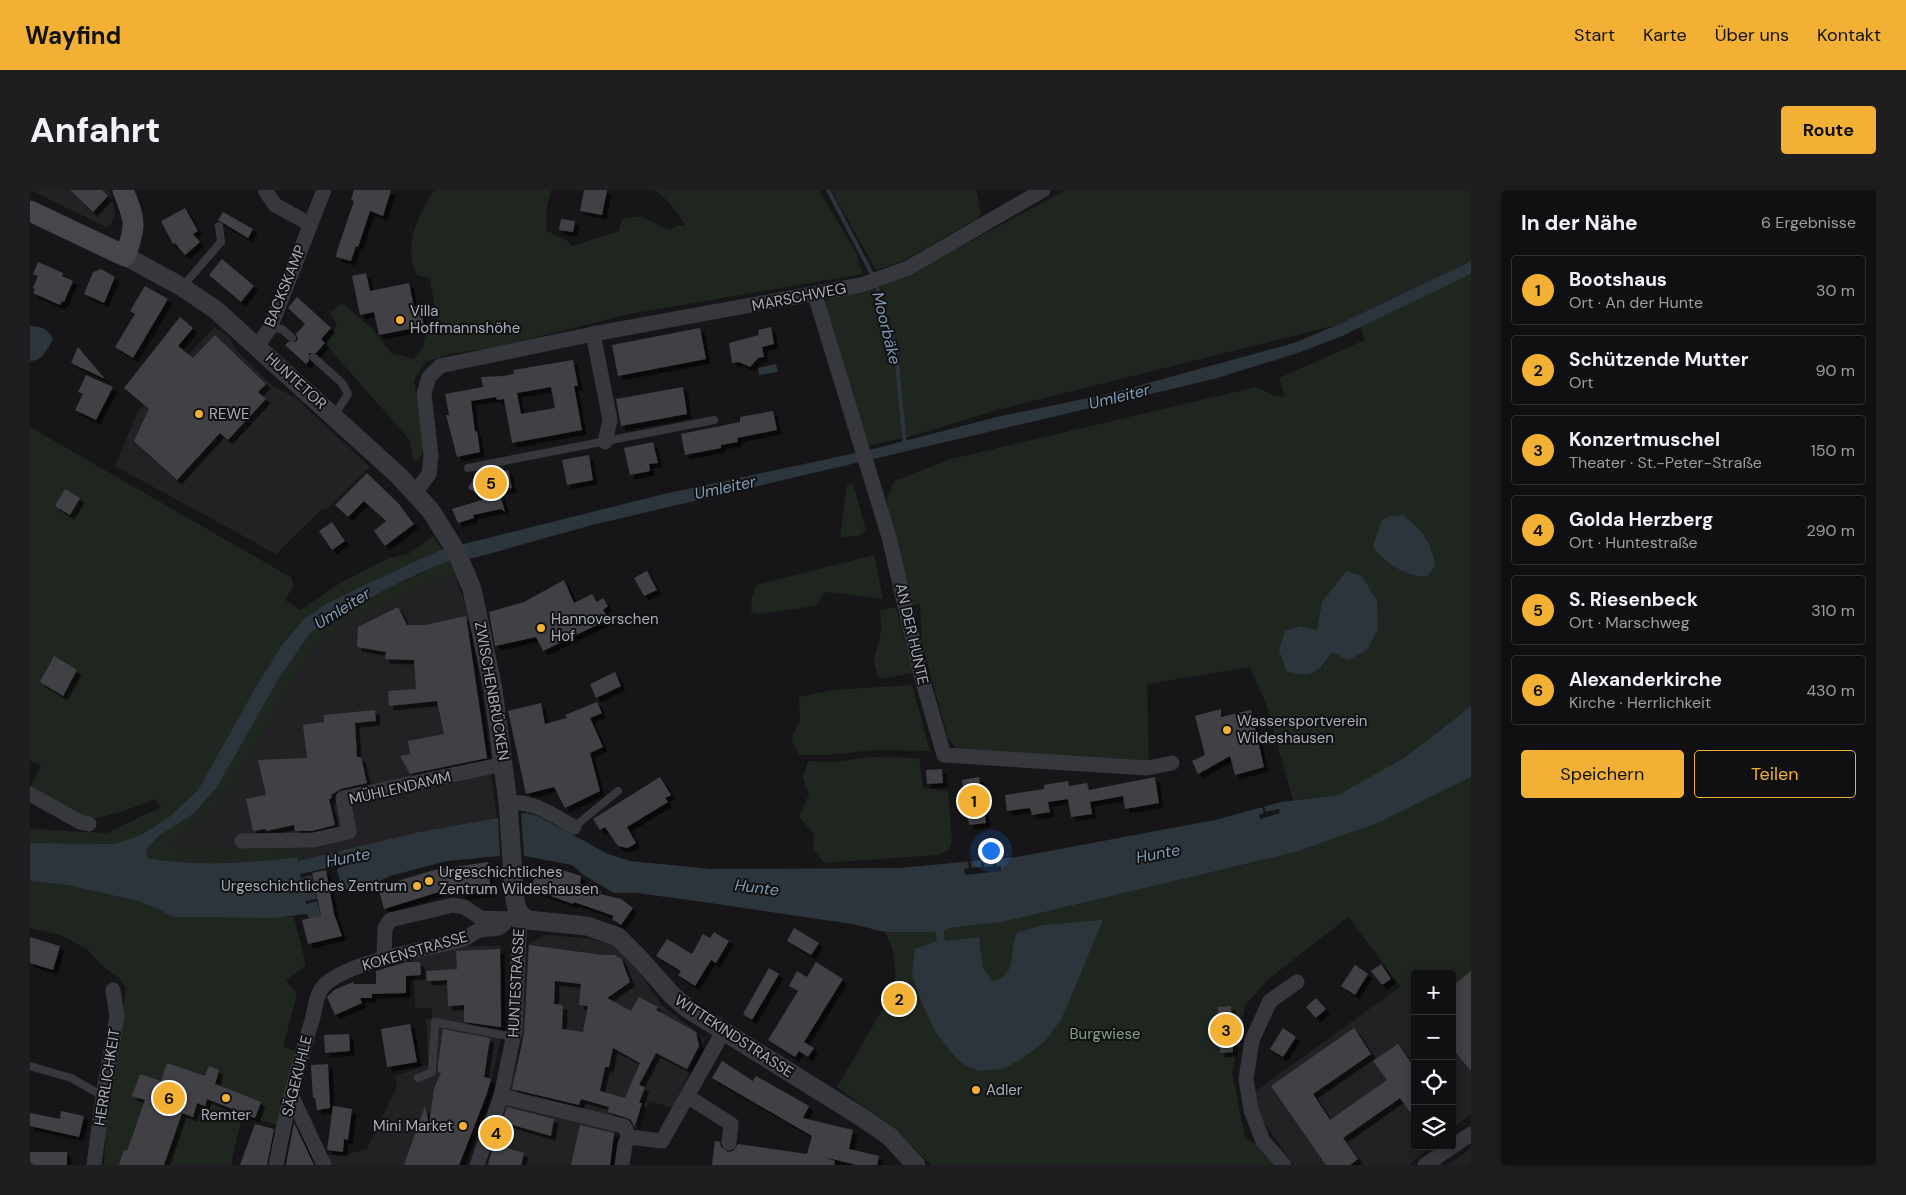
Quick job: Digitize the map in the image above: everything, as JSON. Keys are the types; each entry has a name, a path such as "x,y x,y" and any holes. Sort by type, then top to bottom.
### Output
{"main road":[{"path":"30,211 125,256 134,233 132,212 123,190"}],"street":[{"path":"265,190 275,205 310,224"},
{"name":"BACKSKAMP","path":"257,346 270,328 324,190"},
{"name":"MARSCHWEG","path":"415,493 429,474 431,455 424,394 429,377 440,366 594,334 815,295 861,285 908,268 1043,190"},
{"name":"HUNTETOR","path":"125,256 182,287 216,310 334,416 415,493 445,532"},
{"name":"AN DER HUNTE","path":"815,295 871,473 889,538 922,679 944,755 1147,768 1172,763"},
{"path":"594,334 610,420 605,442"},
{"name":"ZWISCHENBRÜCKEN","path":"445,532 466,571 482,627 504,764 512,856"},
{"name":"MÜHLENDAMM","path":"242,841 313,840 348,832 343,798 504,764"},
{"path":"30,794 80,822 89,824"},
{"path":"509,809 517,802 538,806 574,827"},
{"name":"HUNTESTRASSE","path":"477,1165 501,1096 514,1037 513,917 516,905 512,856"},
{"path":"384,958 385,928 390,920 453,905 464,906 481,918 513,917"},
{"name":"KOKENSTRASSE","path":"322,988 343,973 384,958 464,939 481,930 496,930 513,917"},
{"name":"WITTEKINDSTRASSE","path":"513,917 587,926 618,937 673,996 723,1032 889,1136 916,1165"},
{"path":"1284,1165 1263,1141 1251,1110 1246,1079 1252,1040 1270,1001 1296,982"},
{"name":"SÄGEKUHLE","path":"276,1165 291,1095 322,988"},
{"name":"HERRLICHKEIT","path":"94,1165 103,1096 117,1016 113,990"},
{"path":"629,1137 662,1141 723,1032"},
{"path":"291,1095 324,1165"},
{"path":"501,1096 624,1126 629,1137"},
{"path":"687,1096 731,1124 729,1143"},
{"path":"1425,1165 1471,1134"},
{"path":"622,1165 625,1144 629,1137"}],"lane":[{"path":"182,287 222,242 219,226"},
{"path":"270,328 282,329 292,338"},
{"path":"313,357 342,383 348,394 334,416"},
{"path":"468,468 714,420"},
{"path":"574,827 618,791"},
{"path":"418,1078 432,1072 435,1022 514,1037"},
{"path":"30,1066 71,1078 103,1096"}],"shaded area":[{"path":"30,190 110,190 115,215 111,224 106,227"},
{"path":"214,327 229,337 237,351 272,385 296,398 370,467 327,509 321,510 276,554 115,466 138,411"},
{"path":"455,573 468,614 497,818 419,832 298,861 221,850 171,849 168,846 213,810 235,781 301,668 319,643 332,632 383,603"},
{"path":"1471,809 1471,1114 1456,1126 1456,970 1411,970 1411,1150 1426,1150 1409,1165 1294,1165 1256,1111 1253,1093 1400,987"},
{"path":"546,935 586,938 612,945 632,963 662,1005 705,1039 673,1108 649,1101 640,1129 629,1127 615,1131 610,1165 487,1165 521,1050 528,944"},
{"path":"467,946 501,946 503,1027 489,1091 460,1165 327,1165 325,1154 339,1156 367,1149 397,1087 395,1076 428,1065 426,1018 432,1019 432,1008 415,1008 413,959"},
{"path":"1471,1148 1471,1165 1447,1165"}],"green space":[{"path":"434,190 551,190 547,207 546,230 566,240 572,246 619,231 624,218 646,218 671,230 678,225 686,226 670,203 655,190 819,190 856,252 863,274 624,315 498,347 450,354 426,362 414,380 423,446 422,455 418,460 413,459 409,439 326,345 337,324 330,313 342,303 373,329 391,353 414,359 422,349 425,337 438,325 430,279 417,275 411,253 414,231 422,210"},
{"path":"831,190 976,190 981,213 978,218 903,261 876,270"},
{"path":"1066,190 1471,190 1471,261 1337,325 997,410 906,438 897,352 880,285 950,252"},
{"path":"1471,274 1471,706 1407,756 1338,795 1293,800 1266,704 1250,667 1147,684 1149,763 959,751 948,738 922,644 920,604 908,605 888,516 887,498 894,481 951,459 1256,387 1273,395 1285,397 1279,378 1365,340 1360,327","holes":["1346,571 1361,575 1332,652 1322,668 1300,626 1317,630 1322,602"]},
{"path":"875,288 895,353 903,438 867,446 825,303 832,296"},
{"path":"30,427 292,578 293,587 285,600 301,610 340,583 389,558 408,554 433,536 442,549 324,605 304,619 282,645 258,683 198,790 169,817 141,835 114,844 30,843 30,829 107,833 161,807 155,799 124,811 90,820 30,787 41,766 30,760"},
{"path":"853,484 866,530 859,536 840,537 847,485"},
{"path":"874,555 883,599 826,592 815,606 758,614 751,612 752,597 756,585"},
{"path":"449,561 455,573 383,603 332,632 319,643 301,668 235,781 213,810 168,846 171,849 296,850 297,857 222,863 166,861 148,858 146,850 158,837 175,826 311,632 383,591"},
{"path":"896,607 913,673 880,679 875,665 875,654 881,630 880,610"},
{"path":"912,685 930,751 875,750 828,755 799,755 791,739 800,721 799,697 832,690"},
{"path":"872,757 919,758 923,788 948,791 952,841 949,850 938,855 824,863 813,849 814,834 799,817 809,794 803,778 808,761 832,762"},
{"name":"Burgwiese","path":"1471,777 1471,971 1456,983 1456,970 1411,970 1411,1001 1348,917 1265,982 1245,1006 1232,1073 1245,1138 1265,1149 1279,1165 931,1165 894,1128 837,1087 893,991 895,961 885,932 936,932 950,928 1002,922 1296,852 1378,823"},
{"path":"30,881 67,885 142,902 174,917 294,917 306,965 286,980 297,995 283,1047 295,1051 277,1125 251,1118 241,1121 231,1165 104,1165 105,1139 126,989 120,979 100,964 87,949 61,935 30,928"}],"water":[{"path":"1471,261 1471,274 1342,336 1298,353 1214,379 592,525 474,558 449,561 418,574 383,591 311,632 279,678 217,787 194,813 158,837 146,850 148,858 166,861 241,862 297,857 298,861 419,832 525,813 538,816 608,854 630,861 712,869 899,868 1017,857 1215,820 1281,802 1338,795 1407,756 1471,706 1471,777 1378,823 1296,852 1002,922 950,928 944,931 945,941 979,937 982,966 992,981 1001,978 1007,973 1018,932 1044,925 1103,920 1061,1020 1046,1040 1020,1060 1002,1069 980,1071 965,1065 956,1058 936,1033 922,1004 912,974 915,949 937,941 935,932 885,932 852,924 703,902 637,893 614,893 585,876 572,865 525,856 500,856 447,861 390,876 354,894 352,891 349,893 342,883 344,880 340,881 337,869 341,865 300,874 301,878 311,875 314,886 303,889 303,891 314,889 317,899 306,901 306,904 317,901 321,916 309,919 307,914 273,918 174,917 142,902 67,885 30,881 30,843 114,844 141,835 169,817 198,790 258,683 282,645 304,619 324,605 440,550 664,494 865,451 1001,416 1108,394 1294,343 1337,325"},
{"path":"30,326 44,329 53,339 41,357 30,361"},
{"path":"776,364 778,372 759,375 758,368"},
{"path":"1403,515 1425,537 1431,549 1435,566 1428,576 1413,575 1397,568 1383,558 1373,546 1382,520 1391,516"},
{"path":"1346,571 1361,575 1377,601 1378,629 1367,650 1348,660 1332,652 1318,670 1309,674 1287,672 1279,650 1285,631 1300,626 1317,630 1322,602"}],"pier":[{"path":"1262,807 1264,807 1266,812 1279,809 1280,813 1260,819 1259,815 1264,813"},
{"path":"521,813 524,857 500,856 498,817"},
{"path":"992,859 996,859 997,866 1001,866 1001,871 965,875 964,869 969,868 968,861 970,861 972,868 981,867 981,860 983,860 984,867 993,866"}],"building":[{"path":"70,190 102,190 108,196 93,212"},
{"path":"354,190 391,190 383,216 370,211 358,247 356,246 351,261 336,257 354,201 351,200"},
{"path":"584,190 607,190 602,215 580,211"},
{"path":"185,208 198,231 193,234 200,242 185,255 175,243 173,244 161,221"},
{"path":"223,212 253,229 248,238 218,220"},
{"path":"561,219 575,221 573,232 559,230"},
{"path":"222,259 254,286 241,302 209,275"},
{"path":"38,262 63,273 62,276 73,281 64,302 62,301 60,305 33,293 38,276 33,274"},
{"path":"101,269 115,277 104,303 84,294 93,272"},
{"path":"366,273 370,291 409,283 414,307 420,305 424,326 379,335 374,312 360,315 352,276"},
{"path":"145,286 168,299 133,358 115,347 135,314 130,311"},
{"path":"297,297 331,328 321,339 325,343 316,353 309,353 309,361 306,364 285,345 288,342 296,342 298,339 296,334 305,324 288,308"},
{"name":"REWE","path":"180,317 193,328 178,346 193,358 215,335 266,384 258,392 266,399 228,440 220,433 177,480 134,441 149,409 124,388"},
{"path":"771,327 774,344 762,347 764,357 758,358 750,367 739,362 732,363 729,343 759,335 758,330"},
{"path":"700,328 706,359 618,376 612,345"},
{"path":"78,347 105,379 71,363"},
{"path":"573,360 578,386 574,386 582,430 512,443 504,399 497,400 496,397 471,401 480,452 457,457 446,415 449,415 445,394 483,387 481,377 514,374 513,370","holes":["551,387 555,408 521,414 517,393"]},
{"path":"86,375 113,387 96,420 75,410 83,394 78,392"},
{"path":"683,387 687,414 621,426 616,399"},
{"path":"773,411 777,430 737,438 738,442 721,445 721,448 685,455 681,434 740,422 740,417"},
{"path":"653,442 658,463 649,464 650,471 630,475 624,448"},
{"path":"589,455 593,480 567,485 562,460"},
{"path":"508,470 512,488 499,490 505,512 501,509 473,515 474,518 458,523 452,509 485,499 468,488 475,476"},
{"path":"367,473 399,504 414,524 385,546 374,531 386,521 364,501 348,517 335,505"},
{"path":"65,489 80,498 70,515 55,506"},
{"path":"332,522 345,541 332,550 319,531"},
{"path":"647,571 657,590 644,596 634,578"},
{"name":"Hannoverschen Hof","path":"564,580 574,603 592,594 597,602 603,598 608,606 603,610 609,619 543,651 536,637 495,646 489,612 524,602"},
{"path":"398,607 407,625 425,625 466,616 487,758 410,774 400,756 410,754 408,741 444,734 437,701 389,706 388,691 416,689 414,660 385,659 386,652 357,647 358,627"},
{"path":"54,656 77,670 63,696 40,682"},
{"path":"615,672 621,686 596,698 590,684"},
{"path":"597,702 602,713 590,718 603,747 590,753 600,791 565,808 554,787 526,794 508,711 541,703 545,724 567,718 565,715"},
{"name":"Wassersportverein Wildeshausen","path":"1221,709 1221,717 1251,710 1264,767 1235,775 1230,756 1198,774 1192,761 1205,755 1195,716"},
{"path":"375,710 376,721 355,723 357,757 361,757 367,783 341,789 331,795 332,798 329,799 335,825 312,831 295,831 294,825 266,831 266,829 253,831 246,799 266,795 258,760 307,758 303,725 324,722 324,715"},
{"path":"942,769 943,783 927,784 926,770"},
{"path":"660,777 671,795 665,798 668,802 627,827 636,843 628,848 618,846 605,827 600,830 593,819"},
{"path":"979,777 986,823 969,825 962,780"},
{"path":"1155,777 1159,803 1125,809 1123,796 1090,802 1092,814 1071,817 1068,799 1048,802 1050,812 1032,815 1030,808 1007,811 1005,795 1044,789 1044,785 1068,781 1069,786 1087,783 1089,790"},
{"name":"Urgeschichtliches Zentrum","path":"488,862 491,892 461,895 461,889 439,892 384,909 378,887 434,870"},
{"path":"553,867 581,876 580,884 601,891 600,894 621,899 633,908 621,925 612,919 614,916 531,889 537,870 549,874"},
{"path":"326,870 334,914 342,936 308,944 302,920 321,916 312,873"},
{"path":"794,928 819,943 811,955 787,941"},
{"path":"714,932 729,941 716,963 711,960 695,986 678,975 681,971 656,956 667,939 692,954 703,934 710,938"},
{"path":"30,937 60,946 53,970 30,963"},
{"path":"529,945 602,955 617,955 616,957 621,958 630,982 607,998 631,1011 639,997 658,1007 656,1010 696,1032 699,1046 687,1069 656,1053 639,1085 645,1087 639,1103 642,1103 635,1126 630,1119 608,1112 609,1107 581,1099 579,1105 512,1089 524,1034","holes":["555,981 581,984 579,1005 588,1006 583,1032 562,1029 563,1005 554,1004","613,1048 640,1063 625,1098 600,1091 605,1067 609,1067"]},
{"path":"500,949 501,1027 464,1022 464,1005 448,1006 447,980 427,981 426,971 457,969 456,951"},
{"path":"406,962 420,962 421,975 406,976 406,993 372,994 372,998 360,998 362,1003 335,1015 327,997 334,990 353,982 354,984 376,984 376,971"},
{"path":"816,962 843,979 804,1042 814,1048 808,1057 799,1051 795,1057 768,1040 798,991 789,986 797,971 807,977"},
{"path":"1381,964 1391,979 1382,985 1371,971"},
{"path":"1355,965 1368,974 1355,995 1341,986"},
{"path":"769,968 779,974 752,1020 743,1014"},
{"path":"1471,971 1471,1071 1456,1053 1456,983"},
{"path":"1316,998 1326,1009 1316,1018 1306,1007"},
{"path":"1231,1006 1233,1052 1220,1053 1218,1007"},
{"path":"410,1024 417,1062 387,1067 381,1029"},
{"path":"1283,1028 1296,1037 1283,1057 1270,1049"},
{"path":"1354,1028 1371,1054 1313,1094 1330,1120 1387,1080 1373,1061 1398,1044 1411,1062 1411,1113 1400,1098 1343,1138 1358,1159 1350,1165 1326,1165 1271,1086"},
{"path":"443,1029 490,1038 484,1077 491,1079 459,1165 404,1165 425,1106 429,1126 434,1088 441,1073 438,1072 438,1064"},
{"path":"349,1034 350,1051 325,1053 324,1035"},
{"path":"722,1061 753,1081 756,1076 809,1106 803,1118 853,1130 849,1149 879,1156 877,1165 857,1165 824,1157 835,1161 834,1165 712,1165 715,1141 720,1142 721,1147 728,1152 733,1151 738,1144 807,1154 812,1136 712,1078"},
{"path":"167,1063 205,1076 209,1066 219,1070 215,1084 261,1102 255,1118 207,1099 205,1106 197,1103 193,1117 182,1113 164,1165 119,1165 124,1150 127,1151 145,1100 132,1096 140,1074 161,1081"},
{"path":"328,1064 330,1108 317,1110 315,1098 313,1098 311,1065"},
{"path":"333,1106 352,1109 348,1140 344,1139 343,1152 327,1150"},
{"path":"507,1107 554,1119 551,1136 502,1122"},
{"path":"61,1111 84,1116 79,1137 30,1126 30,1113 60,1119"},
{"path":"294,1123 314,1165 286,1165"},
{"path":"255,1124 274,1129 267,1165 240,1165"},
{"path":"580,1125 614,1133 610,1165 571,1165"},
{"path":"494,1144 524,1153 521,1165 488,1165"},
{"path":"30,1152 67,1152 67,1165 30,1165"}],"waterway":[{"name":"Moorbäke","path":"828,190 873,276"},
{"name":"Moorbäke","path":"876,283 896,353 905,445"}],"place":[{"name":"Villa Hoffmannshöhe","path":"400,320"},
{"name":"REWE","path":"199,414"},
{"name":"S. Riesenbeck","path":"491,483"},
{"name":"Hannoverschen Hof","path":"541,628"},
{"name":"Wassersportverein Wildeshausen","path":"1227,730"},
{"name":"Bootshaus","path":"974,801"},
{"name":"Urgeschichtliches Zentrum Wildeshausen","path":"429,881"},
{"name":"Urgeschichtliches Zentrum","path":"417,886"},
{"name":"Schützende Mutter","path":"899,999"},
{"name":"Konzertmuschel","path":"1226,1030"},
{"name":"Adler","path":"976,1090"},
{"name":"Alexanderkirche","path":"169,1098"},
{"name":"Remter","path":"226,1098"},
{"name":"Mini Market","path":"463,1126"},
{"name":"Golda Herzberg","path":"496,1133"}],"water label":[{"name":"Umleiter","path":"1119,396"},
{"name":"Umleiter","path":"725,487"},
{"name":"Umleiter","path":"342,608"},
{"name":"Hunte","path":"1158,853"},
{"name":"Hunte","path":"348,857"},
{"name":"Hunte","path":"757,887"}]}
